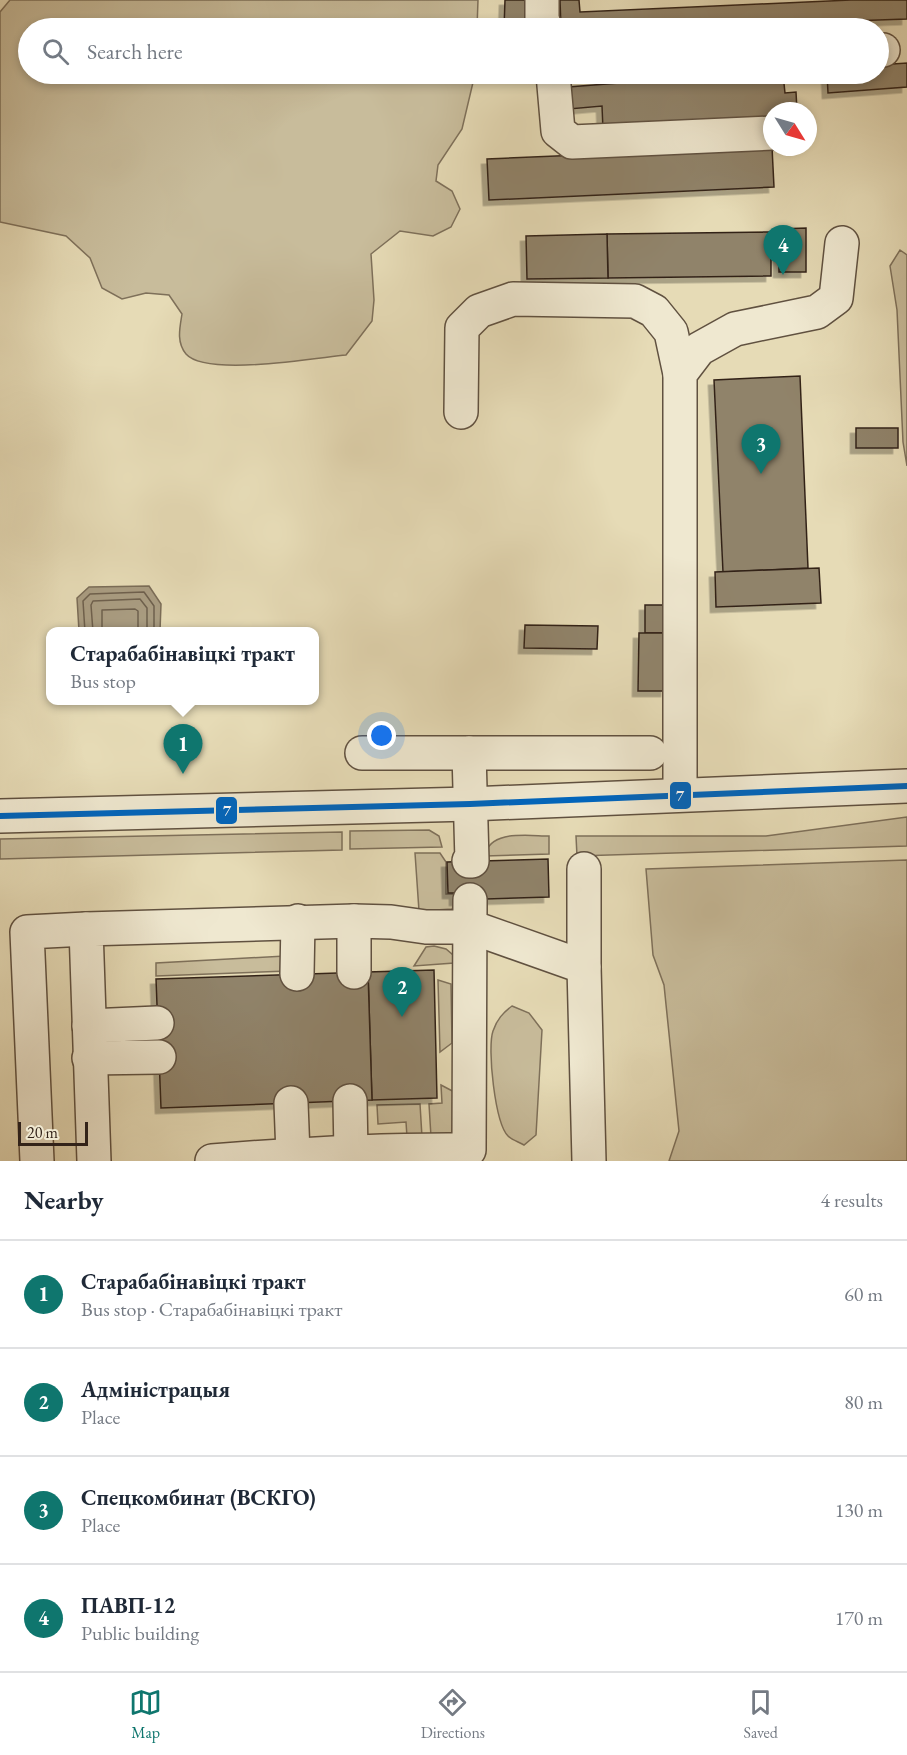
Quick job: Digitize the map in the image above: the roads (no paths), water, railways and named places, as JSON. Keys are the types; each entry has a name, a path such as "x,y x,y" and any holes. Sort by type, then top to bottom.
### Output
{"street":[{"path":"542,18 543,0"},
{"path":"554,84 558,131 572,142 763,133"},
{"path":"680,374 699,349 735,329 817,312 837,298 842,243"},
{"path":"461,412 462,328 479,310 513,299 635,301 654,311 671,332 680,374 680,794"},
{"path":"362,753 650,753"},
{"path":"469,753 472,861 469,861"},
{"path":"0,816 470,804 907,786"},
{"path":"584,869 589,1161"},
{"path":"37,1161 14,933 298,921 391,922 426,927 470,914 584,967"},
{"path":"212,1161 293,1154 342,1153 477,1156 470,914"},
{"path":"297,974 298,921"},
{"path":"345,921 345,972"},
{"path":"86,929 94,1161"},
{"path":"89,1042 158,1023"},
{"path":"89,1042 159,1057"},
{"path":"340,1101 342,1153"},
{"path":"291,1103 293,1154"}],"water":[{"path":"149,586 161,604 160,627 79,627 77,598 89,587"}],"place":[{"name":"ПАВП-12","path":"783,275"},
{"name":"Спецкомбинат (ВСКГО)","path":"761,474"},
{"name":"Старабабінавіцкі тракт","path":"183,774"},
{"name":"Адміністрацыя","path":"402,1017"}]}
